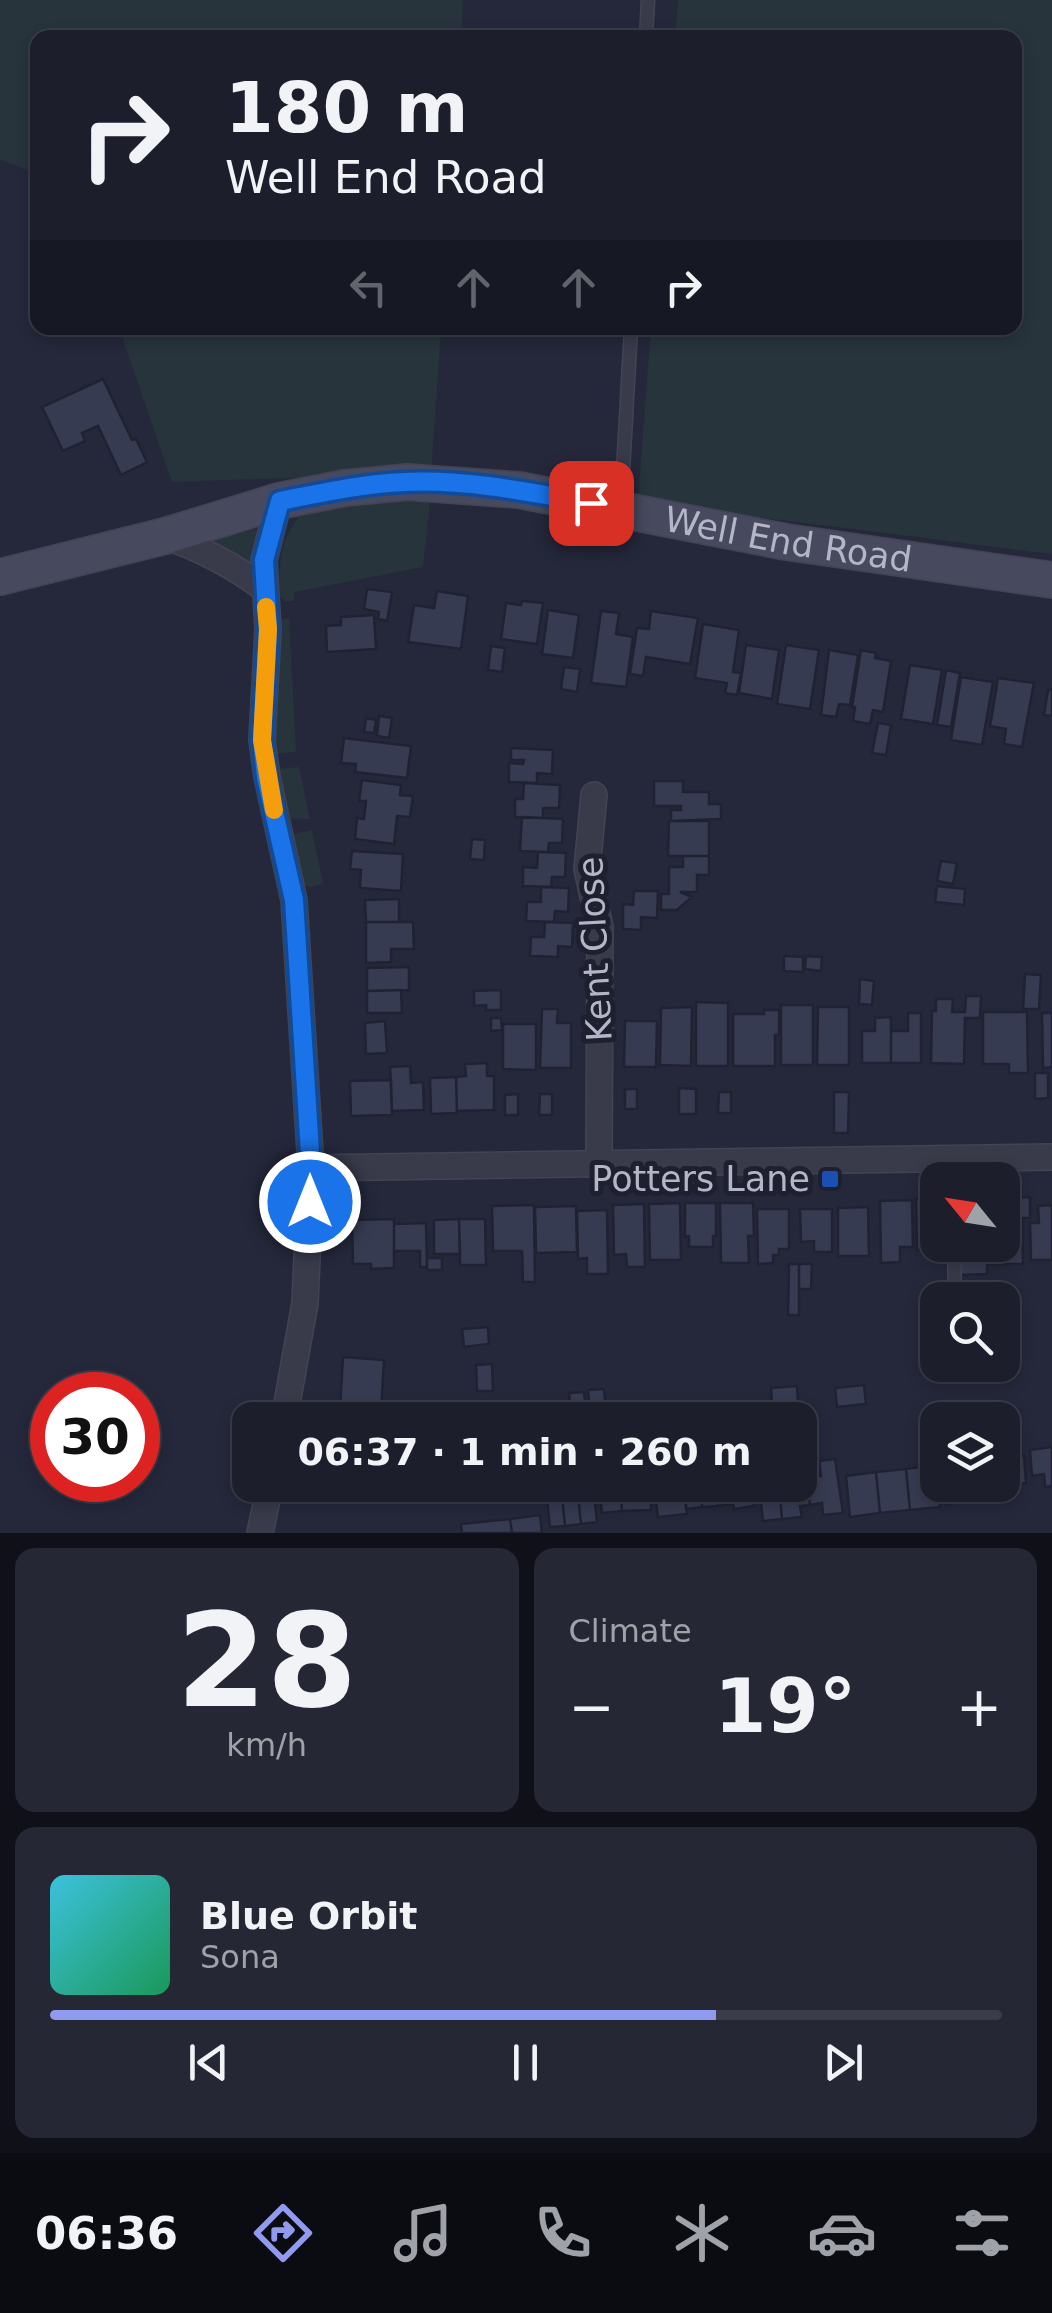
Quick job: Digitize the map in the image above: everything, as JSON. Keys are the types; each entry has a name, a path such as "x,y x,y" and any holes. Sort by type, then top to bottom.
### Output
{"street":[{"name":"Well End Road","path":"0,578 165,536 280,501 345,488 407,482 519,490 786,542 1052,580"},
{"path":"280,501 264,560 268,629 262,740 266,777 294,900 311,1168 305,1303 287,1402"},
{"path":"165,536 233,565 264,589"},
{"name":"Kent Close","path":"594,794 587,869 600,927 599,1163"},
{"path":"311,1168 599,1163 952,1164 1052,1158"},
{"path":"260,1533 266,1502"}],"lane":[{"path":"646,30 648,0"},
{"path":"621,509 630,335"}],"shaded area":[{"path":"0,0 463,0 461,30 30,30 30,171 0,160"},
{"path":"678,0 1052,0 1052,554 638,502 650,335 1022,335 1022,30 676,30"},
{"path":"121,335 441,335 431,473 172,482"},
{"path":"390,500 430,501 423,567 294,592 294,601 285,601 280,596 282,554 299,517 337,506"},
{"path":"261,528 254,565 215,542 217,539"},
{"path":"289,618 296,752 273,754 278,621"},
{"path":"299,767 310,819 285,818 275,774 279,769"},
{"path":"312,830 323,884 309,887 302,884 290,835"}],"building":[{"path":"103,379 147,462 121,475 98,426 82,433 85,441 63,451 42,407"},
{"path":"367,589 392,592 387,621 378,619 379,612 364,609"},
{"path":"437,591 468,596 461,649 408,642 414,605 434,608"},
{"path":"522,601 543,603 537,644 501,639 506,603 521,605"},
{"path":"548,610 579,615 573,658 542,654"},
{"path":"601,611 619,613 616,634 633,637 626,687 591,683"},
{"path":"651,611 698,618 690,664 646,657 643,676 630,674 637,628 649,629"},
{"path":"374,615 376,649 327,652 326,626 341,625 341,617"},
{"path":"703,624 739,630 733,672 741,673 737,695 725,693 727,683 695,678"},
{"path":"746,645 779,650 772,699 739,693"},
{"path":"786,645 819,650 810,709 777,704"},
{"path":"491,646 505,648 502,672 488,670"},
{"path":"829,650 858,655 850,705 839,704 836,717 821,715"},
{"path":"861,650 891,661 883,712 873,710 870,724 853,721"},
{"path":"910,665 942,670 933,724 901,719"},
{"path":"564,667 580,669 577,692 561,689"},
{"path":"946,670 960,673 951,727 937,725"},
{"path":"961,677 993,682 982,745 951,740"},
{"path":"998,678 1034,683 1022,747 1004,744 1006,729 990,726"},
{"path":"1048,690 1052,690 1052,716 1044,715"},
{"path":"379,716 392,718 389,738 377,736"},
{"path":"366,718 376,720 374,733 364,732"},
{"path":"878,723 891,725 886,755 872,753"},
{"path":"344,738 411,746 407,778 355,772 356,764 341,763"},
{"path":"511,748 553,750 552,774 537,773 537,783 509,782 509,763 523,764 524,760 511,760"},
{"path":"362,780 401,785 400,795 413,796 410,817 397,816 394,844 355,839 357,818 364,819 366,801 359,801"},
{"path":"654,781 683,781 683,792 709,792 709,804 721,804 721,819 671,821 671,810 681,810 681,806 654,806"},
{"path":"524,783 560,785 559,808 543,808 543,818 515,817 515,799 523,799"},
{"path":"522,817 563,819 562,843 549,843 548,852 520,851"},
{"path":"669,821 709,821 709,856 668,856"},
{"path":"472,839 485,840 484,860 470,859"},
{"path":"352,851 403,854 401,891 360,888 361,870 350,869"},
{"path":"538,852 566,853 565,877 552,877 551,887 523,886 523,867 537,868"},
{"path":"683,856 709,856 709,875 697,875 697,892 680,892 692,897 677,910 661,910 661,894 669,894 669,867 683,867"},
{"path":"941,861 957,863 953,884 937,881"},
{"path":"937,886 965,889 964,905 935,902"},
{"path":"541,887 569,888 568,912 555,911 554,922 526,921 527,902 541,902"},
{"path":"634,891 658,891 657,918 641,917 641,930 623,929 623,904 633,905"},
{"path":"399,899 399,922 366,922 365,900"},
{"path":"366,922 413,922 414,949 391,949 391,962 366,963"},
{"path":"545,922 573,923 572,947 558,946 558,957 530,956 531,937 544,937"},
{"path":"784,956 803,957 803,972 784,971"},
{"path":"806,956 822,957 821,971 805,969"},
{"path":"409,967 409,990 367,991 367,968"},
{"path":"1025,974 1041,975 1039,1009 1023,1009"},
{"path":"860,979 874,981 872,1005 859,1004"},
{"path":"401,990 402,1013 367,1013 367,991"},
{"path":"501,990 501,1010 474,1006 474,991"},
{"path":"966,996 981,996 980,1018 965,1018 964,1064 931,1063 932,1011 936,1011 936,999 953,999 952,1012 965,1012"},
{"path":"696,1002 728,1003 728,1066 696,1066"},
{"path":"781,1005 813,1005 813,1065 781,1065"},
{"path":"692,1007 691,1066 660,1065 661,1008"},
{"path":"818,1007 849,1007 849,1065 817,1065"},
{"path":"542,1009 558,1009 557,1023 571,1023 571,1068 540,1068"},
{"path":"764,1010 779,1010 775,1066 733,1066 733,1014 764,1014"},
{"path":"983,1012 1027,1012 1028,1073 1009,1073 1009,1064 983,1064"},
{"path":"908,1013 921,1013 921,1063 891,1063 891,1031 908,1031"},
{"path":"1042,1013 1052,1013 1052,1067 1043,1068"},
{"path":"891,1017 891,1063 862,1063 862,1031 875,1031 875,1018"},
{"path":"491,1018 501,1018 502,1030 491,1031"},
{"path":"385,1021 387,1053 366,1054 365,1023"},
{"path":"625,1021 657,1021 656,1067 624,1067"},
{"path":"503,1024 536,1024 536,1070 503,1069"},
{"path":"487,1063 487,1076 494,1076 494,1110 457,1111 456,1077 466,1076 465,1064"},
{"path":"410,1066 411,1083 423,1082 424,1110 392,1111 390,1067"},
{"path":"1035,1073 1048,1073 1048,1098 1035,1099"},
{"path":"456,1077 457,1113 431,1114 430,1078"},
{"path":"391,1080 392,1115 351,1116 350,1081"},
{"path":"679,1088 696,1089 696,1114 679,1114"},
{"path":"625,1089 637,1089 637,1109 625,1109"},
{"path":"719,1092 731,1092 731,1113 718,1113"},
{"path":"834,1092 849,1092 848,1133 834,1133"},
{"path":"518,1094 518,1115 505,1115 505,1095"},
{"path":"540,1094 552,1094 552,1115 539,1115"},
{"path":"1020,1197 1030,1197 1030,1218 1022,1218 1023,1264 989,1264 1020,1262"},
{"path":"916,1199 920,1199 920,1250"},
{"path":"912,1200 913,1247 900,1247 900,1262 881,1263 880,1201"},
{"path":"680,1203 681,1260 650,1260 649,1204"},
{"path":"685,1203 716,1203 713,1247 689,1247 689,1236 685,1237"},
{"path":"720,1203 753,1203 754,1236 748,1236 749,1263 721,1263"},
{"path":"644,1204 645,1267 627,1267 626,1254 614,1255 613,1205"},
{"path":"534,1205 535,1282 523,1282 522,1251 493,1251 492,1206"},
{"path":"1052,1205 1052,1260 1031,1260 1030,1223 1039,1223 1038,1206"},
{"path":"576,1206 577,1252 536,1253 535,1207"},
{"path":"868,1207 869,1256 838,1256 838,1208"},
{"path":"757,1209 789,1209 789,1249 779,1249 779,1255 773,1255 773,1263 758,1264"},
{"path":"800,1209 832,1209 832,1252 814,1252 814,1241 801,1242"},
{"path":"607,1210 608,1274 587,1274 587,1258 578,1259 577,1211"},
{"path":"394,1219 394,1268 371,1269 371,1264 353,1264 352,1220"},
{"path":"459,1219 485,1219 486,1265 460,1265"},
{"path":"459,1219 460,1254 434,1254 434,1220"},
{"path":"426,1223 427,1267 420,1267 420,1251 394,1251 394,1224"},
{"path":"427,1258 442,1258 442,1270 427,1270"},
{"path":"957,1262 987,1262 987,1274 957,1275"},
{"path":"789,1264 799,1264 799,1315 788,1315"},
{"path":"799,1264 812,1264 811,1289 799,1289"},
{"path":"488,1327 489,1344 464,1347 462,1329"},
{"path":"343,1357 384,1360 382,1402 340,1402"},
{"path":"492,1364 493,1391 477,1391 476,1365"},
{"path":"864,1385 866,1404 837,1407 835,1388"},
{"path":"797,1386 798,1402 772,1402 771,1388"},
{"path":"604,1389 605,1402 589,1402 588,1390"},
{"path":"584,1392 585,1402 570,1402 569,1393"},
{"path":"1052,1447 1052,1486 1045,1487 1044,1474 1032,1476 1030,1450"},
{"path":"1024,1456 1026,1483 1020,1484 1020,1457"},
{"path":"835,1459 843,1513 823,1515 822,1503 810,1505 817,1502 819,1461"},
{"path":"920,1467 920,1502 940,1502 940,1507 910,1510 906,1469"},
{"path":"906,1469 910,1510 880,1513 876,1472"},
{"path":"876,1472 880,1513 850,1517 846,1476"},
{"path":"547,1502 563,1502 565,1526 550,1527"},
{"path":"563,1502 579,1502 581,1524 565,1526"},
{"path":"579,1502 595,1502 597,1522 581,1524"},
{"path":"601,1502 621,1502 622,1511 602,1513"},
{"path":"621,1502 650,1502 651,1510 622,1511"},
{"path":"656,1502 686,1502 687,1514 658,1517"},
{"path":"685,1502 702,1502 702,1507 686,1509"},
{"path":"702,1502 718,1502 718,1506 702,1507"},
{"path":"733,1502 753,1502 754,1506 734,1509"},
{"path":"761,1502 780,1502 782,1519 763,1521"},
{"path":"780,1502 810,1502 800,1506 802,1517 782,1519"},
{"path":"540,1515 542,1533 512,1533 510,1519"},
{"path":"510,1519 512,1533 462,1533 461,1524"}],"slow traffic":[{"path":"266,607 262,740 274,810"}],"place":[{"name":"Potters Lane","path":"830,1179"}],"route":[{"path":"310,1202 294,900 266,777 262,740 268,629 264,560 280,501 345,488 407,482 519,490 591,503"}]}
